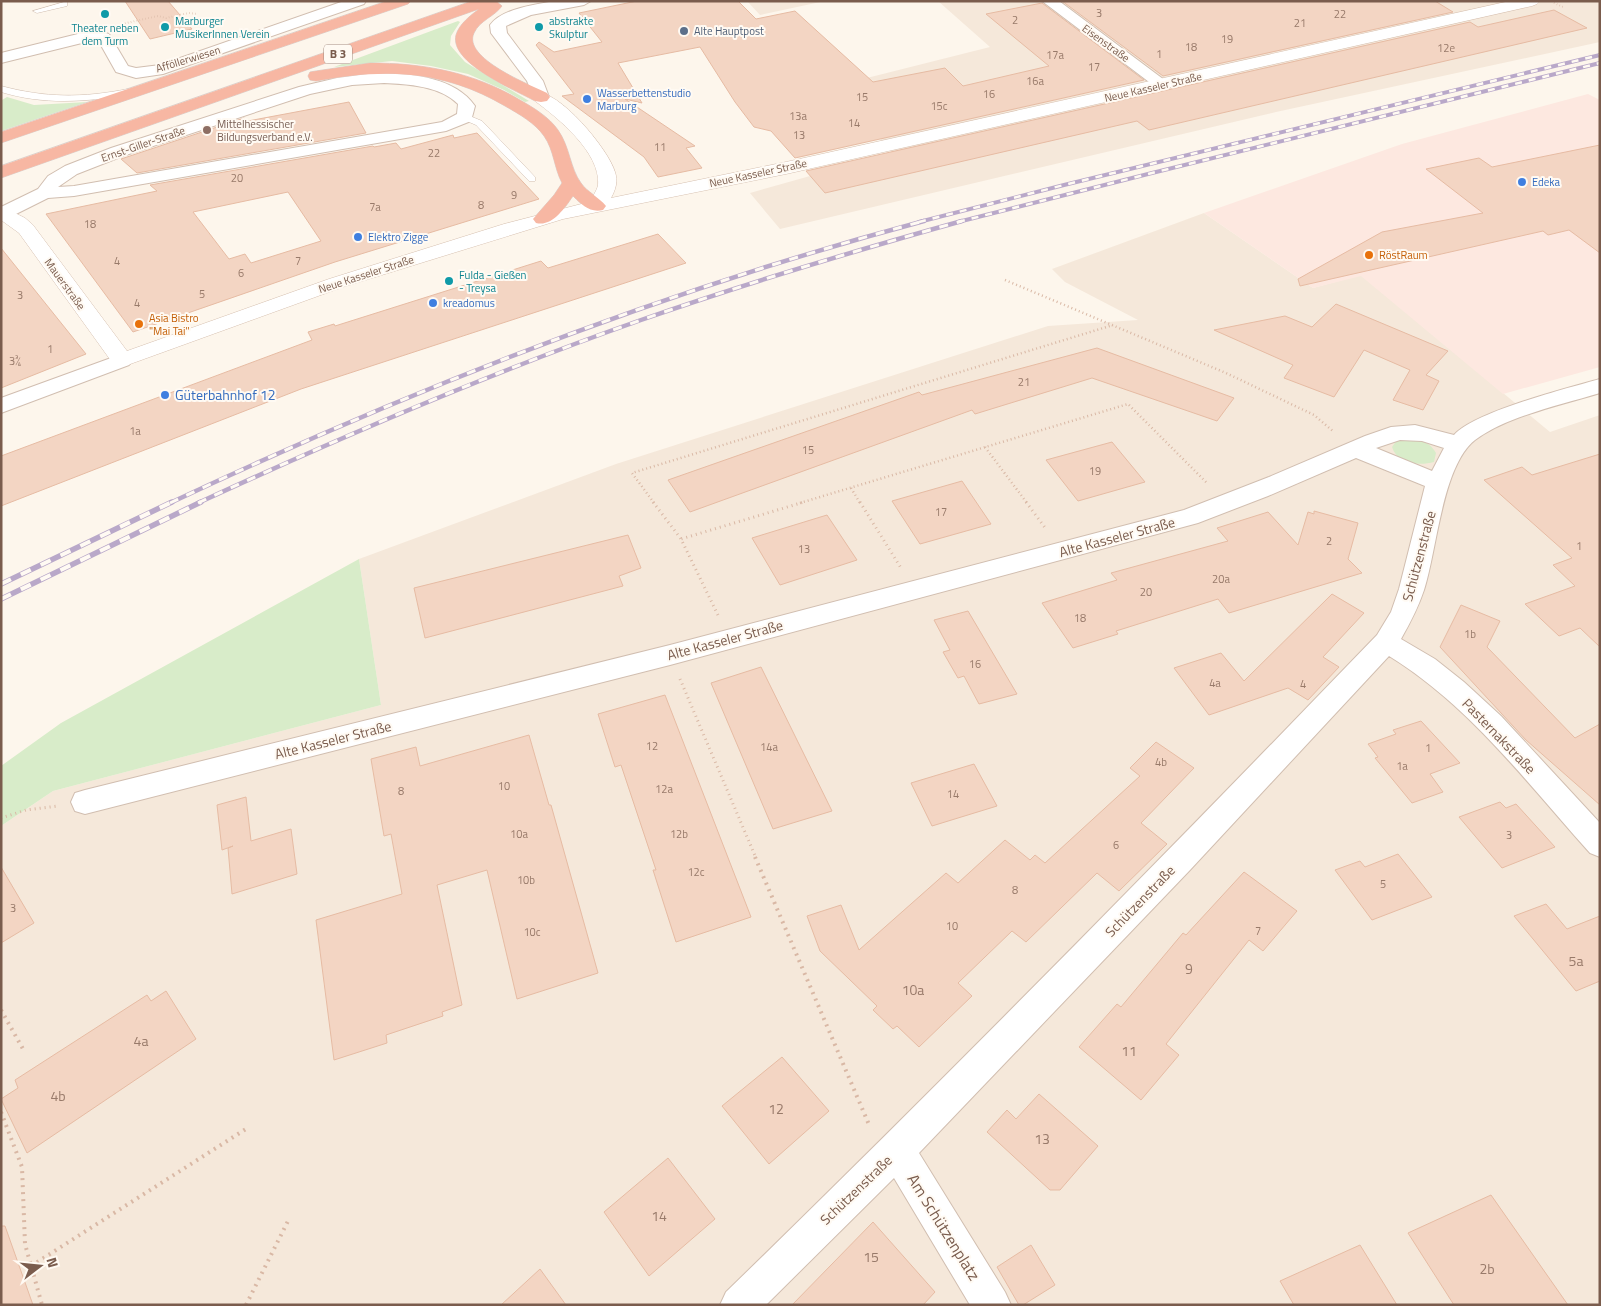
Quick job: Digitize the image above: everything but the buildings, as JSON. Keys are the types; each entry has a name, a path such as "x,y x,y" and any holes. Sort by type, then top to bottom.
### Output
{"highway":[{"name":"B 3","path":"1,172 153,101 403,1"},
{"name":"B 3","path":"1,154 440,1"},
{"name":"B 3","path":"1,138 153,101 188,106 488,1"},
{"path":"503,1 487,10 469,24 462,39 464,47 474,59 487,68 541,96"},
{"path":"188,106 334,72 384,67 428,70 473,82 506,98 546,127 561,150 571,183 596,206"},
{"path":"543,219 562,198 571,183"}],"main road":[{"name":"Neue Kasseler Straße","path":"122,360 336,283 543,219 596,206 1163,85 1532,1"},
{"path":"541,96 570,119 582,133 605,168 607,185 596,206"},
{"path":"605,168 629,179 676,190"},
{"name":"Mauerstraße","path":"2,213 26,229 122,360"}],"street":[{"name":"Afföllerwiesen","path":"94,34 104,37 122,69 136,73 163,69 359,1"},
{"path":"541,96 536,81 499,33 498,25 511,17 584,1"},
{"name":"Eisenstraße","path":"1049,1 1163,85"},
{"path":"1,58 94,34"},
{"name":"Ernst-Giller-Straße","path":"2,213 44,193 74,191 446,126 464,117 467,106 462,98 450,90 429,84 390,78 334,82 116,152 72,170 54,180 44,193"},
{"name":"Neue Kasseler Straße","path":"1,406 122,360"},
{"path":"1459,445 1466,436 1494,419 1600,386"},
{"name":"Alte Kasseler Straße","path":"85,802 670,655 1190,517 1399,433 1434,436 1459,445"},
{"name":"Schützenstraße","path":"739,1305 891,1156 1179,861 1386,642 1403,613 1412,589 1438,482 1450,456 1459,445"},
{"path":"1356,449 1438,482"},
{"name":"Pasternakstraße","path":"1386,642 1426,666 1491,724 1600,844"},
{"name":"Am Schützenplatz","path":"891,1156 992,1305"}],"lane":[{"path":"37,11 64,4"},
{"path":"1,90 30,96 56,98 103,96 153,101"},
{"path":"464,117 479,123 532,179"}],"path":[{"path":"94,34 106,28 158,16 166,18 189,13 198,14"},
{"path":"1005,280 1226,373 1314,415 1356,449"},
{"path":"729,639 681,539 632,473 1113,325"},
{"path":"681,539 1128,404 1228,503"},
{"path":"986,447 1063,552"},
{"path":"851,488 914,589"},
{"path":"670,655 891,1156"},
{"path":"1,818 26,810 85,802"},
{"path":"1,1010 23,1049"},
{"path":"1,1112 22,1167 25,1244 42,1305"},
{"path":"32,1266 249,1127"},
{"path":"246,1305 290,1219"}],"shaded area":[{"path":"747,1 825,1 760,15"},
{"path":"938,1 1600,1 1600,42 1276,112 780,229 750,193 892,153 835,86 990,47"},
{"path":"1588,94 1600,100 1600,367 1503,394 1361,276 1313,288 1204,213 1402,144"},
{"path":"1204,213 1313,288 1361,275 1550,432 1600,415 1600,1305 1,1305 1,826 53,791 381,705 359,559 616,464 1048,326 1138,320 1065,282 1052,269"}],"green space":[{"path":"458,21 460,22 451,36 450,45 465,62 529,101 525,102 504,90 468,74 431,66 392,61 334,67"},
{"path":"7,97 34,105 87,102 1,131 2,100"},
{"path":"1397,440 1422,441 1429,445 1436,453 1434,462 1415,463 1399,457 1392,447"},
{"path":"359,559 381,705 53,791 1,826 1,766 61,723"}],"railway":[{"path":"919,222 1600,55"},
{"path":"958,222 1600,63"},
{"path":"170,503 353,421 541,345 635,310 731,278 827,248 924,221"},
{"path":"198,503 417,406 585,340 761,280 962,221"},
{"path":"1,584 172,502"},
{"path":"1,599 201,502"}],"place":[{"name":"Theater neben dem Turm","path":"105,14"},
{"name":"Marburger MusikerInnen Verein","path":"165,27"},
{"name":"abstrakte Skulptur","path":"539,27"},
{"name":"Alte Hauptpost","path":"684,31"},
{"name":"Wasserbettenstudio Marburg","path":"587,99"},
{"name":"Mittelhessischer Bildungsverband e.V.","path":"207,130"},
{"name":"Edeka","path":"1522,182"},
{"name":"Elektro Zigge","path":"358,237"},
{"name":"RöstRaum","path":"1369,255"},
{"name":"Fulda - Gießen - Treysa","path":"449,281"},
{"name":"kreadomus","path":"433,303"},
{"name":"Asia Bistro \"Mai Tai\"","path":"139,324"},
{"name":"Güterbahnhof 12","path":"165,395"}]}
